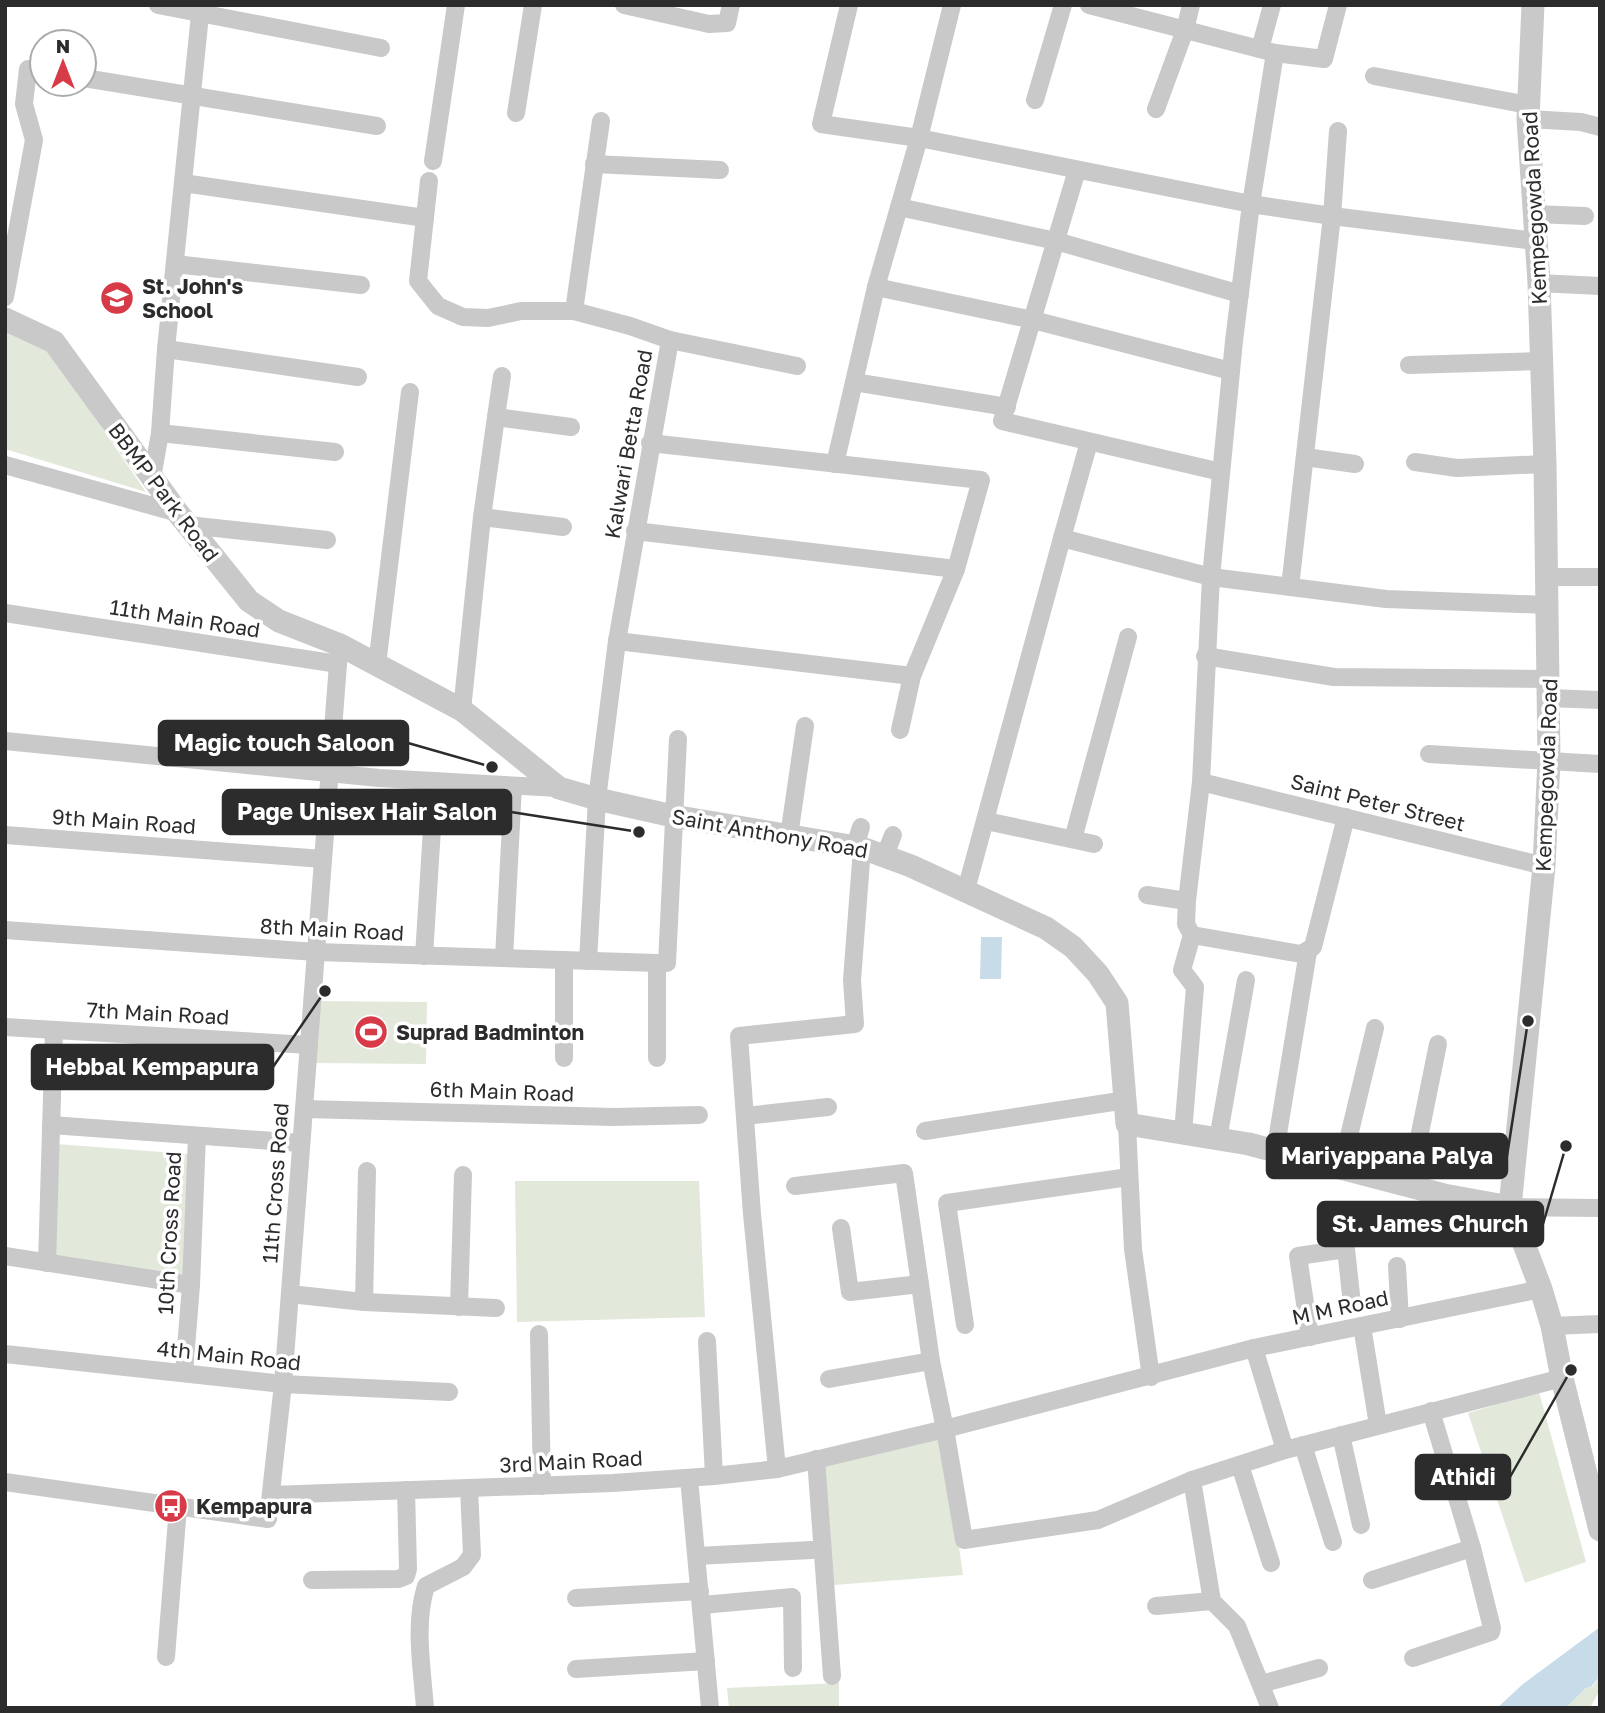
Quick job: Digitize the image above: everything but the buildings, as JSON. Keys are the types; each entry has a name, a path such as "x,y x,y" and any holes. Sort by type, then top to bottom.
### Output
{"street":[{"path":"158,5 200,9 381,48"},
{"path":"433,161 456,5"},
{"path":"516,113 533,5"},
{"path":"624,5 709,24 727,23 731,5"},
{"path":"849,5 821,124 919,138 1251,204 1535,241"},
{"path":"835,464 876,286 919,138 952,5"},
{"path":"1035,100 1063,5"},
{"path":"1156,109 1185,30 1191,5"},
{"path":"1183,1133 1195,987 1182,970 1192,935 1186,924 1187,901 1201,782 1205,656 1211,577 1272,5"},
{"path":"1098,6 1267,51 1324,59 1338,5"},
{"name":"Kempegowda Road","path":"1533,5 1528,112 1542,361 1548,577 1549,760 1544,866 1510,1208 1552,1326 1562,1378 1600,1530"},
{"path":"152,478 160,433 200,9"},
{"path":"5,297 34,140 24,104 28,69"},
{"path":"1374,76 1600,127"},
{"path":"98,80 377,126"},
{"path":"573,311 600,121"},
{"path":"1290,587 1332,216 1338,131"},
{"path":"594,164 720,170"},
{"path":"1077,170 1002,421 1221,472"},
{"name":"Kalwari Betta Road","path":"429,181 418,281 438,306 463,317 488,317 521,311 573,311 670,340 617,641 597,799 588,961"},
{"path":"183,183 425,218"},
{"path":"899,207 1056,241 1240,294"},
{"path":"1534,215 1585,216"},
{"path":"175,264 360,285"},
{"path":"1539,283 1600,286"},
{"path":"876,286 1033,320 1231,371"},
{"name":"BBMP Park Road","path":"5,319 54,342 152,478 248,601 339,654"},
{"path":"670,340 797,366"},
{"path":"166,349 358,377"},
{"path":"1409,365 1542,361"},
{"path":"461,710 482,517 502,376"},
{"path":"854,382 1007,407"},
{"path":"377,665 410,391"},
{"path":"496,417 571,427"},
{"path":"160,433 335,452"},
{"path":"966,890 1089,442"},
{"path":"650,443 981,480 956,569 912,676 900,730"},
{"path":"1305,457 1355,464"},
{"path":"1415,462 1457,468 1545,464"},
{"path":"5,465 183,519 327,540"},
{"path":"482,517 562,527"},
{"path":"635,531 956,569"},
{"path":"1062,538 1211,577 1386,599 1548,604"},
{"path":"1548,577 1600,577"},
{"name":"11th Main Road","path":"5,613 339,654"},
{"path":"1073,839 1128,637"},
{"path":"617,641 912,676"},
{"name":"Saint Anthony Road","path":"339,654 377,665 461,710 559,788 673,816 789,836 889,845 966,890 1046,928 1073,947 1098,974 1117,1003 1126,1100 1133,1248 1151,1377"},
{"name":"11th Cross Road","path":"271,1495 283,1384 339,654"},
{"path":"1205,656 1334,677 1549,689 1600,700"},
{"path":"789,836 804,726"},
{"path":"657,1058 657,963 667,963 678,738"},
{"path":"5,741 330,773 559,788"},
{"path":"1429,754 1600,764"},
{"path":"424,956 435,781"},
{"name":"Saint Peter Street","path":"1201,782 1544,866"},
{"path":"504,958 513,786"},
{"path":"1192,935 1301,954 1308,952 1313,947 1346,817"},
{"path":"986,821 1094,844"},
{"name":"9th Main Road","path":"5,835 323,859"},
{"path":"777,1469 739,1036 855,1024 852,980 859,841"},
{"path":"1147,895 1187,901"},
{"name":"8th Main Road","path":"5,930 316,952 657,963"},
{"path":"1275,1152 1308,952"},
{"path":"564,960 564,1058"},
{"path":"1218,1139 1246,980"},
{"name":"7th Main Road","path":"5,1027 309,1045"},
{"path":"1340,1169 1375,1028"},
{"path":"47,1263 54,1030"},
{"path":"1409,1186 1438,1044"},
{"path":"925,1131 1126,1100"},
{"path":"745,1116 828,1107"},
{"name":"6th Main Road","path":"304,1109 614,1117 699,1115"},
{"path":"1127,1124 1218,1139 1510,1208 1600,1208"},
{"path":"51,1125 301,1143"},
{"name":"10th Cross Road","path":"184,1373 191,1285 197,1136"},
{"path":"364,1303 367,1171"},
{"path":"795,1186 904,1173 930,1361 946,1429 964,1539 1098,1520 1192,1480 1294,1447 1562,1378"},
{"path":"459,1307 463,1175"},
{"path":"965,1325 947,1203 1129,1177"},
{"path":"841,1228 849,1292 920,1283"},
{"path":"1310,1337 1298,1256 1346,1249 1352,1304"},
{"path":"5,1256 191,1285"},
{"path":"1397,1266 1400,1319"},
{"name":"M M Road","path":"1151,1377 1254,1348 1541,1289"},
{"path":"290,1294 364,1303 496,1308"},
{"path":"1552,1326 1600,1324"},
{"path":"1362,1326 1378,1425"},
{"path":"539,1334 542,1486"},
{"path":"707,1342 714,1476"},
{"path":"1254,1348 1334,1542"},
{"name":"4th Main Road","path":"5,1354 283,1384 449,1392"},
{"path":"829,1379 930,1361"},
{"name":"3rd Main Road","path":"271,1495 542,1486 689,1478 777,1469 1151,1377"},
{"path":"1413,1658 1491,1632 1492,1628 1472,1548 1431,1411"},
{"path":"1340,1435 1361,1525"},
{"path":"816,1459 832,1676"},
{"path":"1240,1465 1271,1563"},
{"path":"689,1478 710,1708"},
{"path":"1192,1480 1212,1601 1237,1626 1270,1708"},
{"path":"5,1482 268,1519 271,1495"},
{"path":"425,1708 420,1631 421,1601 426,1586 463,1567 472,1555 469,1488"},
{"path":"312,1580 398,1579 405,1576 408,1569 406,1490"},
{"path":"166,1657 178,1507"},
{"path":"1372,1580 1472,1548"},
{"path":"697,1556 812,1550"},
{"path":"576,1598 792,1598 793,1668"},
{"path":"1157,1606 1212,1601"},
{"path":"576,1669 706,1661"},
{"path":"1261,1684 1319,1668"}],"shaded area":[{"path":"5,326 48,350 146,492 5,449"},
{"name":"Suprad Badminton","path":"317,1001 427,1002 426,1064 316,1063"},
{"path":"57,1144 188,1154 186,1275 53,1256"},
{"path":"515,1181 699,1181 705,1317 517,1322"},
{"path":"1539,1392 1586,1562 1525,1583 1468,1413"},
{"path":"943,1436 963,1575 834,1585 822,1463"},
{"path":"1600,1676 1600,1690 1590,1708 1566,1708 1586,1688 1592,1687"},
{"path":"839,1683 839,1708 729,1708 727,1688"}],"water":[{"path":"981,937 1002,937 1001,979 980,979"},
{"path":"1600,1627 1600,1676 1566,1708 1497,1708 1523,1684"}],"place":[{"name":"St. John's School","path":"117,298"},
{"name":"Magic touch Saloon","path":"492,767"},
{"name":"Page Unisex Hair Salon","path":"639,832"},
{"name":"Hebbal Kempapura","path":"325,991"},
{"name":"Mariyappana Palya","path":"1528,1021"},
{"name":"Suprad Badminton","path":"371,1032"},
{"name":"St. James Church","path":"1566,1146"},
{"name":"Athidi","path":"1571,1370"},
{"name":"Kempapura","path":"171,1506"}]}
